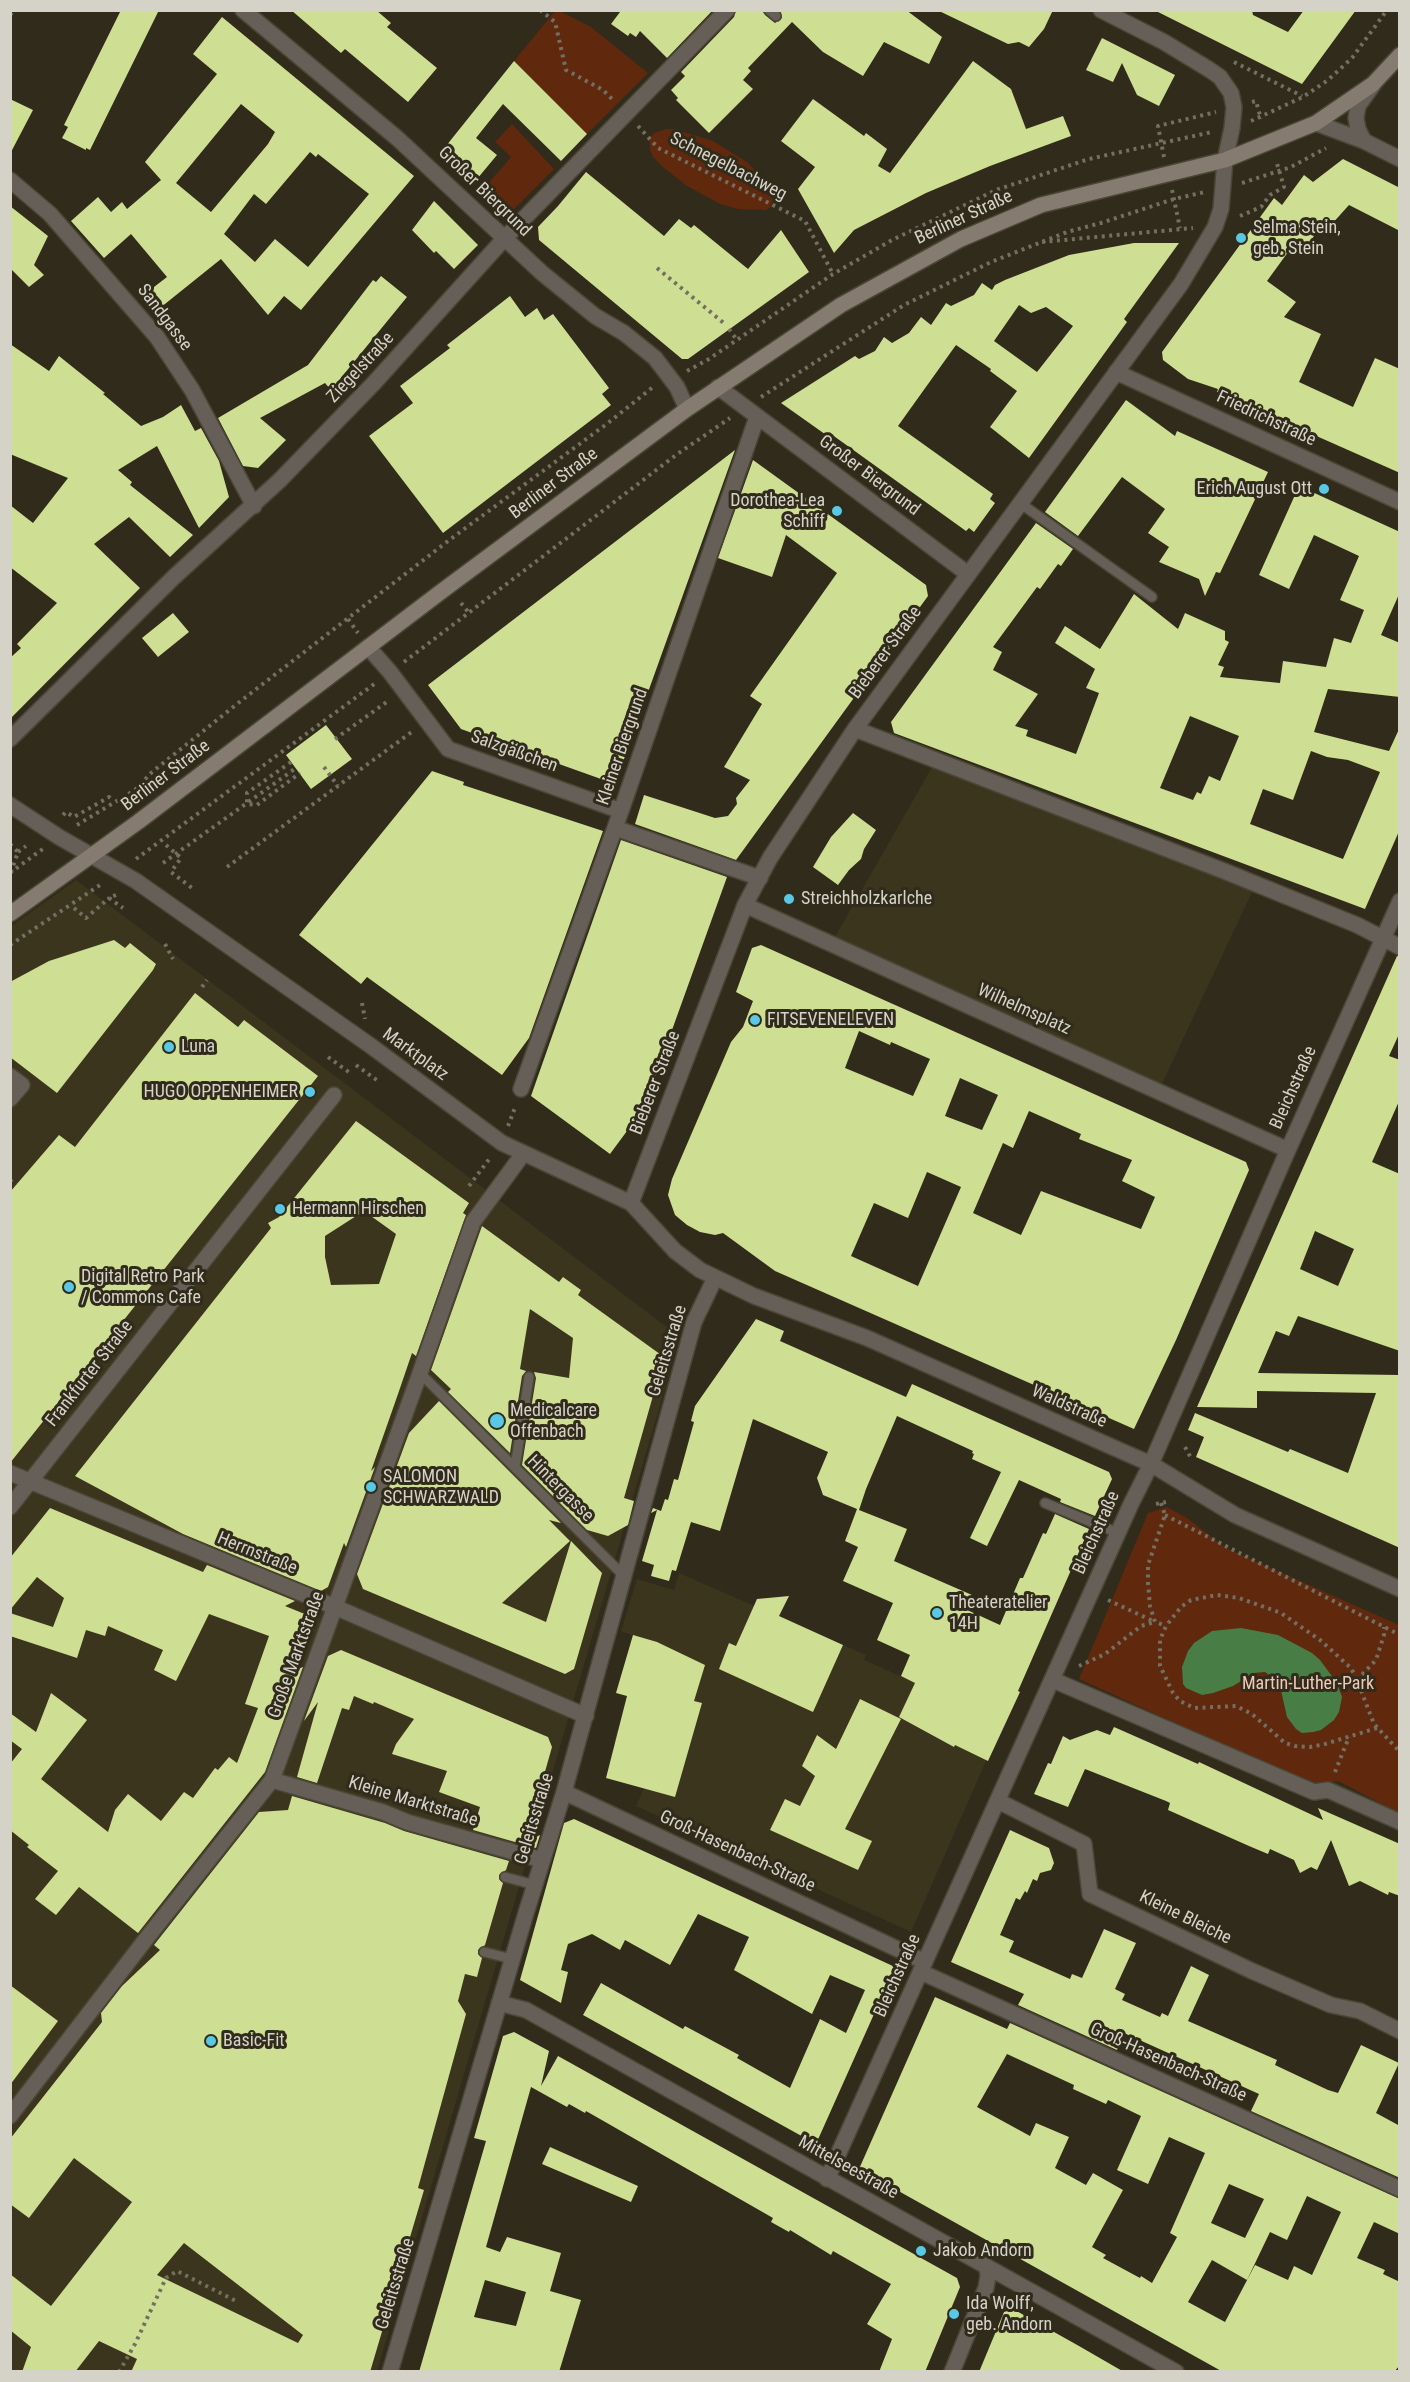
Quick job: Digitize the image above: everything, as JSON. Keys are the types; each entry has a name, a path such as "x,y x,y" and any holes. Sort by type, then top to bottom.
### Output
{"main road":[{"path":"1225,160 1316,123 1373,84 1400,55"},
{"name":"Berliner Straße","path":"10,914 92,856 687,409 841,305 961,239 1041,205 1225,160"}],"street":[{"name":"Großer Biergrund","path":"243,10 397,138 504,239 595,316 624,333 655,358 673,380 687,409"},
{"name":"Ziegelstraße","path":"10,739 174,577 254,506 374,383 504,239 727,10"},
{"name":"Bieberer Straße","path":"631,1203 745,905 789,827 855,729 1181,284 1215,227 1221,209 1225,160 1232,128 1234,107 1231,93 1220,76 1164,42 1101,10"},
{"path":"1365,141 1358,129 1356,118 1358,106 1373,84"},
{"path":"1316,123 1365,141 1400,159"},
{"name":"Sandgasse","path":"10,180 50,214 157,337 192,390 254,506"},
{"name":"Friedrichstraße","path":"1116,372 1400,502"},
{"name":"Großer Biergrund","path":"718,387 968,574"},
{"name":"Kleiner Biergrund","path":"521,1089 621,811 757,417"},
{"name":"Salzgäßchen","path":"368,647 390,672 448,749 621,811"},
{"path":"855,729 1214,867 1357,925 1400,947"},
{"name":"Marktplatz","path":"10,805 59,837 121,871 371,1046 502,1143 631,1203 675,1251 715,1278"},
{"path":"615,828 760,878"},
{"name":"Bleichstraße","path":"827,2179 1151,1464 1400,901"},
{"name":"Wilhelmsplatz","path":"745,905 1288,1150"},
{"path":"10,1076 22,1084 11,1098"},
{"name":"Frankfurter Straße","path":"10,1507 334,1095"},
{"name":"Große Marktstraße","path":"10,2116 272,1780 473,1222 523,1154"},
{"name":"Waldstraße","path":"715,1278 774,1304 867,1338 1151,1464 1234,1515 1400,1589"},
{"name":"Geleitsstraße","path":"390,2372 512,1959 564,1792 694,1322 715,1278"},
{"name":"Herrnstraße","path":"10,1473 335,1607 586,1716"},
{"path":"1053,1680 1314,1792 1328,1790 1400,1822"},
{"name":"Kleine Marktstraße","path":"272,1780 383,1812 407,1822 542,1860"},
{"name":"Groß-Hasenbach-Straße","path":"564,1792 923,1967 1400,2189"},
{"name":"Kleine Bleiche","path":"998,1801 1084,1844 1090,1894 1252,1971 1331,2005 1360,2012 1400,2031"},
{"name":"Mittelseestraße","path":"499,2003 526,2010 1176,2372"},
{"path":"952,2372 986,2288 987,2267"}],"lane":[{"path":"1020,503 1152,597"},
{"name":"Hintergasse","path":"420,1373 625,1577"},
{"path":"515,1467 529,1377"},
{"path":"1045,1503 1118,1533"},
{"path":"505,1876 535,1884"},
{"path":"484,1952 512,1959"}],"path":[{"path":"10,15 14,10"},
{"name":"Schnegelbachweg","path":"540,10 555,22 566,70 603,90 658,148 805,221 833,274"},
{"path":"11,873 59,837 135,790 152,772 242,700 653,387 673,380 833,274 892,240 996,190 1089,159 1232,128 1303,97 1328,80 1352,58 1387,10"},
{"path":"1034,243 1123,236 1180,228"},
{"path":"657,268 725,324"},
{"path":"729,329 737,339"},
{"path":"412,570 416,574"},
{"path":"461,603 469,613"},
{"path":"335,740 379,708"},
{"path":"227,867 427,721"},
{"path":"247,804 248,793 291,762"},
{"path":"324,767 338,786"},
{"path":"162,863 296,768"},
{"path":"247,804 256,805 300,773"},
{"path":"63,815 66,812 74,817 109,797 113,801"},
{"path":"10,844 18,852"},
{"path":"166,845 181,858 171,872 192,888"},
{"path":"11,873 18,852 26,846"},
{"path":"74,908 86,918 109,898 116,895"},
{"path":"109,898 123,908"},
{"path":"10,945 58,914"},
{"path":"165,945 173,959"},
{"path":"202,987 207,980"},
{"path":"328,1057 350,1073"},
{"path":"357,1065 378,1081"},
{"path":"469,1186 502,1143 521,1089"},
{"path":"10,1179 16,1185"},
{"path":"1185,1447 1191,1458"},
{"path":"1155,1622 1150,1606 1148,1565 1165,1515 1161,1503"},
{"path":"1165,1515 1400,1635"},
{"path":"1377,1728 1310,1747 1295,1746 1276,1736 1245,1709 1226,1705 1195,1708 1180,1701 1173,1693 1160,1666 1160,1640 1166,1626 1181,1607 1191,1600 1217,1595 1239,1598 1281,1613 1340,1656 1357,1680 1365,1705 1377,1728 1400,1752"},
{"path":"1108,1600 1166,1626"},
{"path":"1078,1667 1096,1660 1141,1626 1155,1622"},
{"path":"1357,1680 1376,1660 1384,1628"},
{"path":"1328,1790 1349,1737"},
{"path":"119,2372 166,2278 177,2271 236,2301"}],"shaded area":[{"path":"932,767 1253,890 1160,1088 832,942"},
{"path":"76,880 680,1337 377,2371 11,2371 10,927"},
{"path":"679,1573 866,1655 864,1660 932,1690 999,1738 986,1761 911,1932 636,1806 644,1788 606,1778 615,1750 616,1742 614,1741 617,1730 619,1730 630,1697 616,1693 633,1636 621,1631 637,1579 674,1590"},
{"path":"1241,1628 1278,1635 1312,1653 1320,1660 1337,1683 1342,1697 1339,1712 1334,1720 1321,1730 1313,1732 1302,1733 1296,1729 1287,1717 1279,1682 1265,1672 1254,1673 1233,1686 1213,1693 1202,1695 1186,1688 1183,1684 1182,1667 1194,1643 1212,1631"}],"green space":[{"path":"555,11 560,11 591,27 648,73 587,134 514,61"},
{"path":"512,124 554,169 505,218 480,193 511,157 495,142"},
{"path":"675,129 713,141 747,162 768,184 773,200 771,207 766,210 738,209 720,204 687,186 664,168 653,157 650,150 650,138 654,133"},
{"name":"Martin-Luther-Park","path":"1167,1507 1187,1518 1226,1548 1399,1625 1399,1813 1338,1781 1313,1786 1079,1679 1148,1513"}],"building":[{"path":"121,10 159,10 90,150 86,148 86,150 62,138 68,127 64,125"},
{"path":"291,10 376,10 391,23 387,27 437,68 408,102 345,49 341,53"},
{"path":"619,10 713,10 667,58 640,31 636,37 630,33 628,36 611,24 620,12"},
{"path":"736,10 762,10 775,23 782,18 780,10 906,10 942,37 929,64 884,42 863,76 823,52 792,22 748,68 751,71 743,80 753,89 709,133 676,100 678,98 671,90 685,76 681,72 734,17"},
{"path":"937,10 1053,10 1044,29 1029,47 1019,42 1008,44"},
{"path":"1154,10 1252,10 1253,15 1288,32 1304,10 1356,10 1302,84"},
{"path":"222,17 414,176 301,310 284,296 268,315 221,259 155,312 141,297 167,277 131,234 104,258 71,221 98,197 111,212 122,202 127,209 161,180 145,162 217,74 193,54","holes":["241,104 275,132 268,144 211,212 176,183","310,152 316,157 318,154 369,194 308,267 275,239 255,262 224,234 254,194 266,204"]},
{"path":"1102,38 1175,75 1159,106 1137,95 1122,63 1113,82 1086,70"},
{"path":"514,61 587,134 561,161 503,104 476,138 497,155 472,185 438,156"},
{"path":"973,61 1011,89 1026,129 1063,116 1071,136 926,193 854,230 834,253 798,189 815,167 781,141 813,99 864,136 866,133 887,149 878,166 890,173"},
{"path":"10,99 33,110 10,154"},
{"path":"1343,159 1400,188 1400,231 1349,205 1331,225 1325,221 1300,255 1291,248 1267,281 1296,302 1284,317 1321,334 1299,382 1353,407 1375,358 1400,369 1400,473 1217,392 1218,389 1188,379 1163,360 1162,352 1274,198 1282,205 1304,175 1313,182"},
{"path":"586,172 664,236 679,219 691,228 694,225 748,269 781,230 809,272 688,359 682,359 539,240 538,227"},
{"path":"434,201 478,245 454,269 436,251 434,253 412,230"},
{"path":"10,206 48,236 34,265 44,275 29,287 10,268"},
{"path":"1134,243 1179,243 1124,319 1127,322 1029,458 990,427 1017,391 990,371 991,369 956,345 898,426 993,494 990,499 995,503 974,532 969,528 966,531 831,434 829,437 781,403 855,356 859,359 875,351 884,337 892,343 909,333 921,317 931,325 946,303 951,306 974,295 982,283 992,290 995,285 1005,280 1069,255","holes":["1019,305 1031,313 1046,307 1073,326 1037,372 994,341"]},
{"path":"381,276 407,297 331,390 325,383 260,418 286,440 258,468 243,466 218,418 308,365 373,280 376,282"},
{"path":"510,296 525,317 537,308 544,320 553,314 609,388 602,394 611,405 443,533 369,436 413,403 400,386 450,348 447,345"},
{"path":"10,344 49,371 59,356 141,426 163,417 181,405 195,431 201,428 219,461 229,497 199,528 157,446 118,470 132,482 130,485 193,535 170,557 129,517 94,544 140,588 10,719 10,658 21,648 17,644 57,603 10,567 10,505 33,523 68,478 10,454"},
{"path":"1126,400 1175,436 1177,431 1268,472 1220,573 1216,572 1205,596 1199,579 1159,562 1169,547 1148,533 1165,509 1122,477 1078,536 1045,512"},
{"path":"735,450 615,784 461,729 428,685"},
{"path":"753,460 926,585 928,596 736,860 635,824 644,795 715,818 728,816 737,804 736,798 750,780 724,767 762,704 750,696 837,573 786,535 772,577 718,558"},
{"path":"1299,486 1400,532 1400,592 1381,635 1400,643 1400,697 1328,689 1314,732 1389,751 1400,727 1400,829 1365,909 894,733 891,722 1036,523 1073,549 1061,566 1058,564 1040,589 1037,587 993,647 1002,652 993,670 1038,694 1015,726 1028,730 1026,736 1076,754 1099,693 1086,688 1095,669 1055,643 1065,626 1100,649 1134,594 1178,629 1185,613 1225,631 1225,640 1229,642 1218,665 1224,667 1220,677 1280,683 1283,661 1326,667 1334,638 1351,643 1364,610 1340,600 1359,556 1314,535 1289,589 1259,575","holes":["1190,716 1239,736 1220,781 1209,776 1201,794 1197,792 1193,800 1160,788","1311,751 1327,757 1348,760 1380,772 1343,859 1250,824 1263,789 1293,800"]},
{"path":"173,613 189,632 158,657 142,638"},
{"path":"326,725 352,759 311,789 286,755"},
{"path":"432,771 464,782 463,785 603,831 529,1038 502,1075 367,977 361,984 299,935"},
{"path":"853,813 876,830 864,849 861,859 838,885 813,867 831,837"},
{"path":"621,840 727,877 644,1108 610,1154 531,1096"},
{"path":"114,940 125,948 130,943 156,964 57,1093 10,1057 10,982 49,961"},
{"path":"761,945 1246,1162 1249,1170 1176,1340 1134,1429 775,1271 723,1233 715,1235 700,1232 675,1215 668,1195 672,1179 731,1042 743,1027 753,1001 736,992 752,948","holes":["859,1031 930,1059 913,1096 845,1068","960,1078 998,1095 982,1130 945,1116","1029,1111 1081,1134 1079,1139 1132,1160 1122,1181 1155,1197 1141,1229 1041,1191 1021,1235 973,1213 1003,1143 1013,1148","927,1172 961,1187 918,1286 851,1256 874,1203 908,1218"]},
{"path":"1397,956 1400,957 1400,1032 1389,1056 1400,1060 1400,1099 1372,1162 1400,1174 1400,1351 1298,1316 1289,1336 1276,1331 1258,1373 1400,1375 1400,1548 1196,1457 1204,1437 1188,1430 1195,1413 1288,1452 1290,1449 1348,1473 1376,1393 1257,1391 1257,1408 1197,1407","holes":["1315,1231 1354,1249 1338,1286 1300,1269"]},
{"path":"195,993 238,1027 244,1020 318,1076 10,1463 10,1192 59,1135 75,1147"},
{"path":"356,1121 469,1203 463,1213 466,1215 416,1356 412,1353 346,1547 344,1543 328,1587 321,1591 183,1534 75,1476 271,1228 268,1223 279,1217","holes":["364,1211 396,1234 379,1284 331,1285 325,1257 325,1236"]},
{"path":"482,1226 559,1282 563,1277 581,1290 578,1295 664,1357 624,1498 634,1501 628,1525 608,1536 587,1530 522,1465 536,1378 534,1372 569,1378 573,1338 530,1309 520,1369 526,1371 522,1376 510,1453 448,1392 451,1389 431,1370"},
{"path":"756,1319 784,1331 780,1341 906,1397 912,1384 1109,1472 1112,1479 1095,1516 1060,1502 1061,1499 1019,1480 987,1546 970,1538 1001,1472 972,1459 973,1451 897,1416 866,1489 859,1510 907,1529 894,1561 972,1595 965,1609 1000,1625 1020,1578 1023,1578 1043,1533 1046,1534 1055,1514 1089,1529 988,1761 955,1745 954,1747 899,1717 915,1683 901,1676 910,1655 877,1640 893,1603 843,1581 858,1547 845,1541 857,1509 823,1495 817,1478 828,1452 753,1419 720,1531 691,1522 676,1571 672,1570 669,1581 651,1576 654,1565 642,1561 657,1510 651,1513 653,1508 661,1511 665,1499 668,1500 674,1479 678,1480 694,1422 691,1421 695,1406"},
{"path":"439,1401 561,1523 549,1520 570,1541 502,1603 546,1622 571,1541 602,1573 574,1669 565,1674 363,1589 357,1574 409,1433"},
{"path":"50,1508 203,1572 207,1565 295,1601 285,1606 317,1619 298,1669 303,1667 265,1772 138,1933 79,1887 56,1915 35,1899 58,1871 27,1847 29,1845 10,1830 10,1764 22,1749 10,1740 10,1713 36,1732 51,1693 87,1720 41,1779 108,1832 115,1810 128,1794 161,1821 184,1792 193,1798 215,1768 218,1770 229,1757 237,1763 258,1708 245,1704 269,1636 209,1614 176,1681 154,1670 163,1650 108,1626 105,1636 86,1630 77,1658 10,1636 10,1613 53,1627 64,1598 37,1577 10,1610 10,1558"},
{"path":"789,1596 779,1616 843,1645 813,1712 719,1669 729,1643 736,1646 757,1599"},
{"path":"633,1635 657,1642 705,1665 694,1701 702,1703 675,1797 606,1778 627,1696 616,1693"},
{"path":"341,1650 548,1737 552,1747 525,1842 540,1835 536,1848 473,1830 480,1807 439,1792 447,1771 392,1754 396,1744 414,1719 354,1696 349,1710 342,1708 317,1783 297,1777 318,1702 304,1721 328,1656"},
{"path":"860,1699 901,1719 845,1829 872,1841 858,1870 770,1830 785,1799 800,1806 815,1776 802,1766 817,1735 836,1749"},
{"path":"1114,1727 1198,1764 1199,1762 1323,1820 1318,1808 1400,1844 1400,1896 1389,1892 1388,1895 1360,1881 1349,1886 1331,1840 1317,1870 1311,1867 1300,1873 1294,1860 1270,1849 1268,1854 1249,1846 1168,1810 1170,1803 1166,1801 1085,1769 1068,1807 1034,1794 1063,1736 1070,1740 1097,1730 1110,1735"},
{"path":"292,1796 509,1861 506,1870 499,1875 503,1883 485,1945 478,1950 482,1958 477,1977 465,1974 458,2001 466,2014 418,2188 424,2190 370,2372 131,2372 137,2359 99,2341 75,2372 22,2372 31,2347 10,2330 10,2274 51,2306 132,2202 74,2158 29,2218 10,2204 10,2139 102,2022 101,2013 122,1986 160,1950 154,1945 259,1812 288,1810","holes":["184,2243 303,2335 298,2343 157,2275"]},
{"path":"574,1819 895,1967 816,2144 583,2015 601,1983 683,2029 685,2026 739,2055 737,2058 790,2088 820,2019 846,2033 865,1990 830,1975 812,2014 734,1970 749,1937 698,1914 670,1965 625,1940 620,1950 592,1934 568,1944 561,1970 568,1972 561,2003 520,1980 564,1823"},
{"path":"1010,1830 1049,1848 1054,1863 1051,1870 1040,1873 1037,1881 1033,1879 1027,1893 1025,1891 1020,1900 1016,1898 1000,1935 1014,1941 1009,1952 1070,1979 1072,1974 1082,1978 1104,1929 1136,1943 1115,1989 1125,1994 1122,2000 1160,2017 1162,2013 1168,2016 1191,1966 1209,1975 1188,2021 1277,2060 1275,2065 1328,2090 1338,2093 1361,2045 1399,2063 1376,2113 1400,2126 1400,2178 1251,2111 1259,2094 1124,2033 1117,2050 1018,2005 1024,1994 951,1962"},
{"path":"10,1985 58,2021 10,2085"},
{"path":"935,1997 1007,2029 1010,2023 1400,2199 1400,2234 1374,2222 1357,2258 1385,2270 1383,2274 1400,2282 1400,2365 1394,2372 1223,2372 859,2169","holes":["1007,2054 1074,2085 1073,2089 1106,2104 1108,2100 1141,2116 1117,2170 1148,2184 1169,2137 1205,2153 1170,2233 1177,2237 1152,2283 1103,2258 1106,2255 1092,2247 1123,2190 1093,2173 1086,2185 1055,2168 1069,2137 1036,2123 1030,2136 977,2107","1229,2184 1264,2199 1245,2238 1211,2223","1307,2196 1341,2212 1312,2275 1294,2266 1288,2280 1255,2265 1225,2322 1188,2302 1212,2260 1247,2280 1270,2232 1287,2240"]},
{"path":"514,2032 549,2051 541,2086 558,2056 957,2278 960,2287 925,2372 879,2372 892,2339 867,2324 891,2284 833,2251 831,2255 790,2230 789,2232 771,2222 773,2218 586,2111 585,2113 569,2104 567,2107 531,2087 486,2247 500,2252 507,2237 561,2253 550,2291 581,2300 559,2372 419,2372 486,2141 474,2138 503,2036","holes":["485,2280 526,2292 516,2326 474,2317"]},
{"path":"550,2147 638,2186 631,2202 542,2164"},
{"path":"1013,2309 1124,2372 979,2372 1004,2312"}],"place":[{"name":"Selma Stein, geb. Stein","path":"1241,238"},
{"name":"Erich August Ott","path":"1324,489"},
{"name":"Dorothea-Lea Schiff","path":"837,511"},
{"name":"Streichholzkarlche","path":"789,899"},
{"name":"FITSEVENELEVEN","path":"755,1020"},
{"name":"Luna","path":"169,1047"},
{"name":"HUGO OPPENHEIMER","path":"310,1092"},
{"name":"Hermann Hirschen","path":"280,1209"},
{"name":"Digital Retro Park / Commons Cafe","path":"69,1287"},
{"name":"Medicalcare Offenbach","path":"497,1421"},
{"name":"SALOMON SCHWARZWALD","path":"371,1487"},
{"name":"Theateratelier 14H","path":"937,1613"},
{"name":"Basic-Fit","path":"211,2041"},
{"name":"Jakob Andorn","path":"921,2251"},
{"name":"Ida Wolff, geb. Andorn","path":"954,2314"}]}
